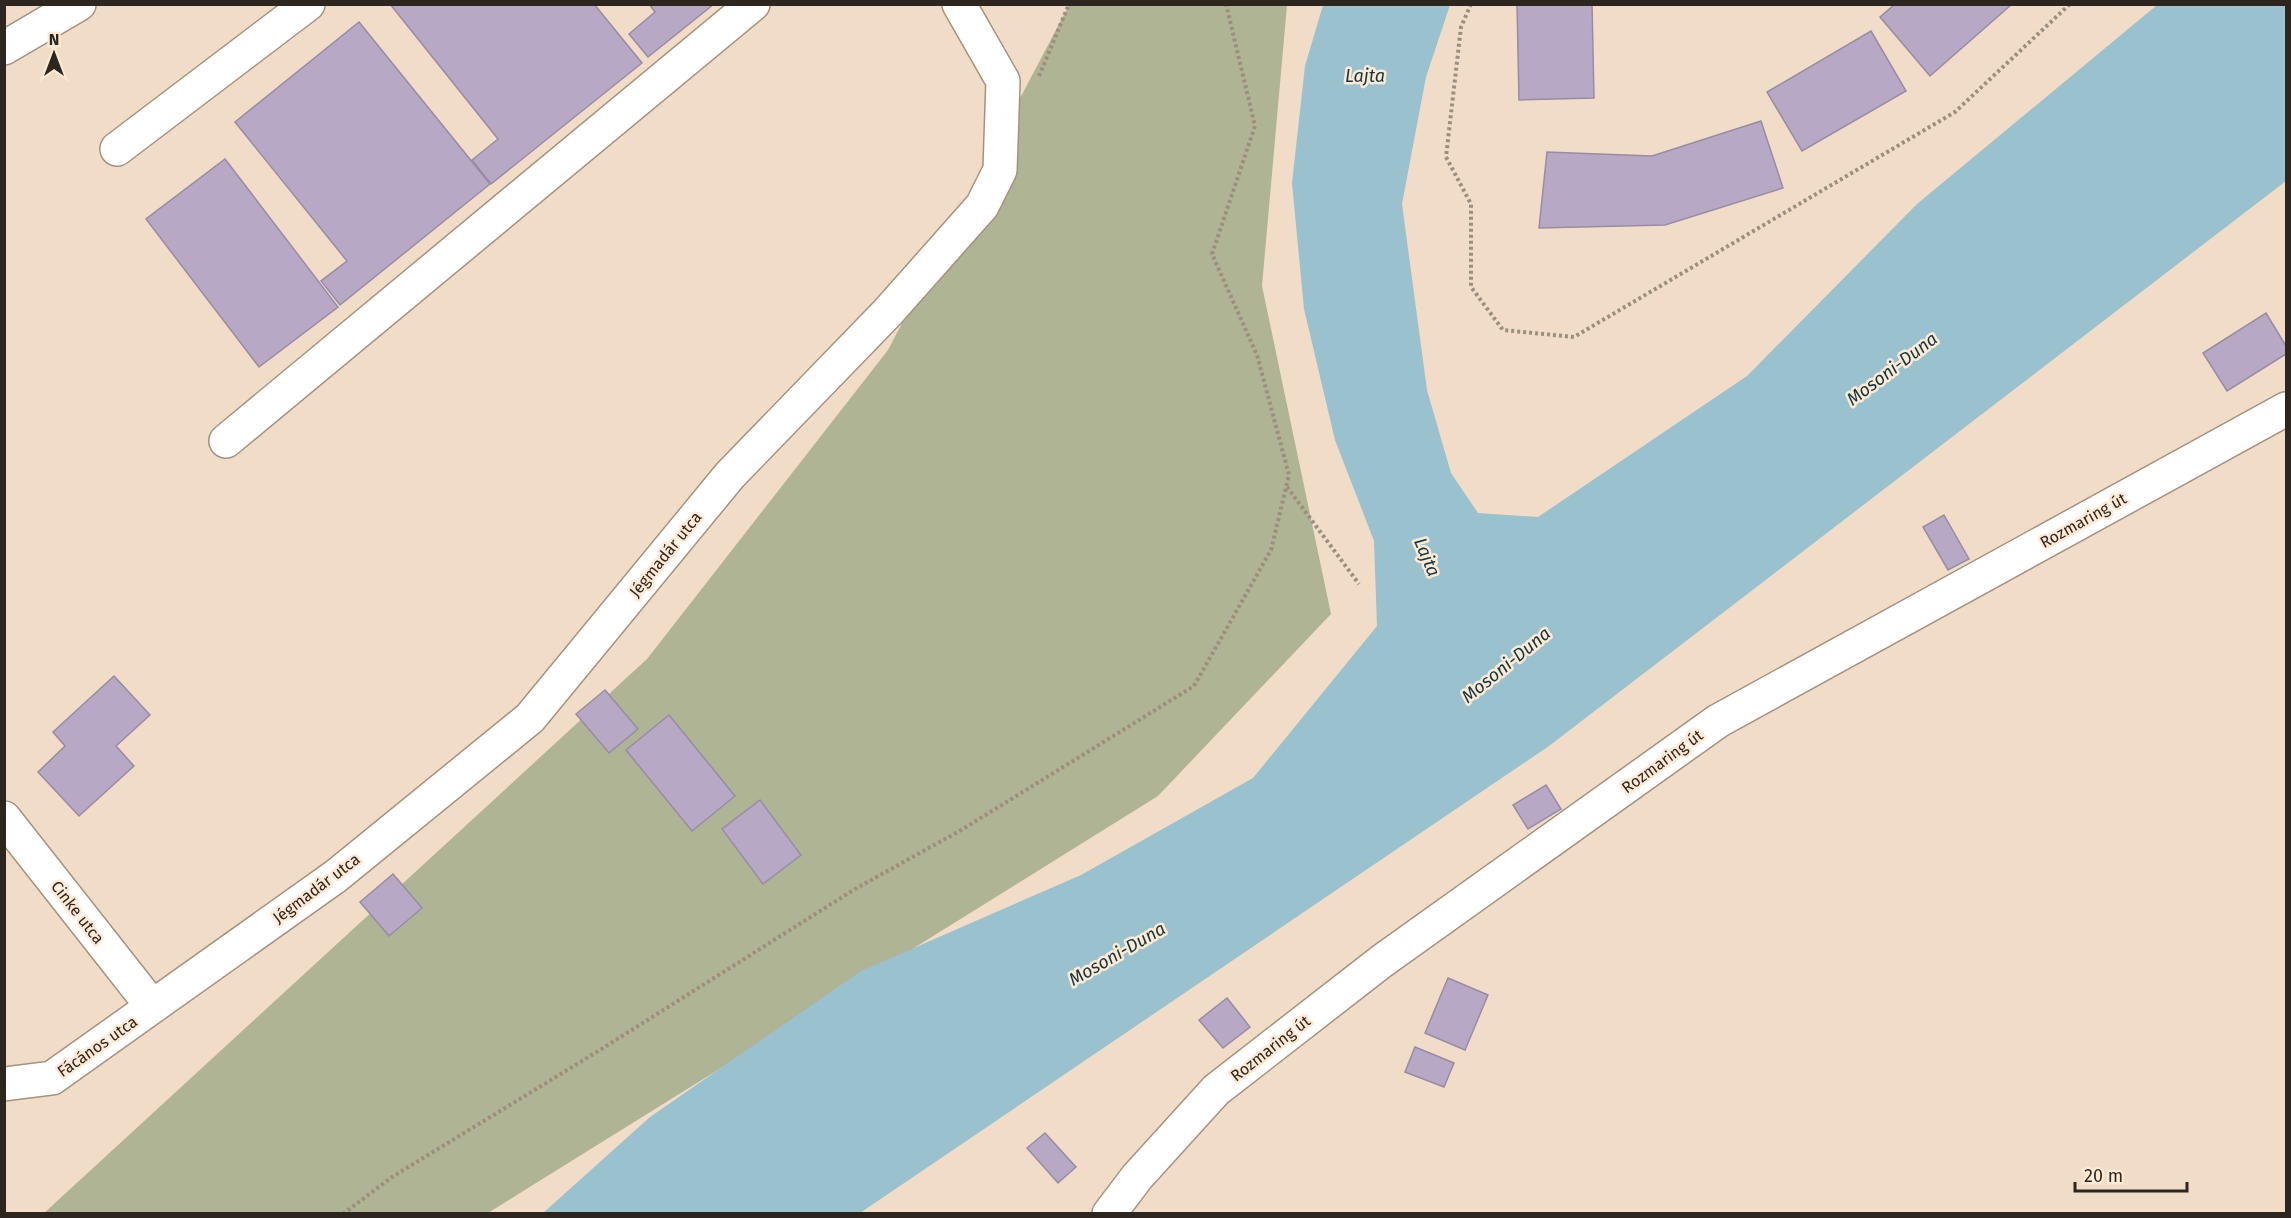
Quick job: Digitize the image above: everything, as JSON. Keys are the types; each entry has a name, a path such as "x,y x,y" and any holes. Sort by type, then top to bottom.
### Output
{"street":[{"path":"4,48 79,4"},
{"path":"117,149 308,4"},
{"path":"226,441 753,4"},
{"name":"Jégmadár utca","path":"152,1006 336,876 530,718 730,475 888,312 982,206 1000,170 1003,81 959,4"},
{"name":"Rozmaring út","path":"1109,1214 1137,1177 1216,1090 1382,961 1718,721 2286,409"},
{"name":"Cinke utca","path":"4,818 152,1006"},
{"name":"Fácános utca","path":"4,1084 52,1078 152,1006"}],"path":[{"path":"343,1214 392,1177 600,1050 855,889 963,829 1194,686 1271,550 1289,475 1257,355 1212,254 1256,126 1226,4"},
{"path":"1471,4 1461,27 1446,157 1471,204 1471,287 1503,330 1574,337 1955,112 2070,4"},
{"path":"1287,487 1359,584"}],"green space":[{"path":"1069,5 1287,5 1262,286 1331,614 1158,796 488,1213 43,1214 647,659 888,350"}],"water":[{"path":"1323,5 1450,5 1426,77 1402,204 1427,390 1451,473 1478,513 1538,517 1747,376 1917,204 2157,5 2286,5 2286,181 1549,746 860,1213 543,1213 650,1117 861,971 1081,875 1253,778 1377,626 1374,541 1335,440 1304,309 1292,183 1305,66"}],"building":[{"path":"390,4 594,4 642,63 491,184 472,160 498,139"},
{"path":"649,4 714,4 648,57 629,34 655,12"},
{"path":"1517,4 1592,4 1594,98 1519,100"},
{"path":"1895,4 2012,4 1930,76 1880,17"},
{"path":"359,22 490,184 340,305 321,281 347,261 235,122"},
{"path":"1871,31 1906,91 1802,151 1767,92"},
{"path":"1761,121 1783,188 1665,225 1539,228 1547,152 1652,156"},
{"path":"225,159 338,307 259,367 146,219"},
{"path":"2266,313 2286,346 2286,354 2227,391 2203,353"},
{"path":"1944,515 1969,559 1948,570 1923,527"},
{"path":"114,676 150,715 116,746 134,766 79,816 38,772 65,746 53,732"},
{"path":"605,690 638,729 609,753 576,714"},
{"path":"669,715 735,796 692,831 626,750"},
{"path":"1546,785 1561,809 1528,829 1513,805"},
{"path":"760,800 801,855 763,884 722,829"},
{"path":"393,874 422,908 389,936 360,902"},
{"path":"1448,978 1488,995 1465,1050 1425,1033"},
{"path":"1227,998 1250,1027 1223,1048 1199,1020"},
{"path":"1415,1047 1454,1063 1444,1087 1405,1072"},
{"path":"1045,1133 1076,1167 1058,1183 1027,1148"}],"water label":[{"name":"Lajta","path":"1365,76"},
{"name":"Mosoni-Duna","path":"1892,369"},
{"name":"Lajta","path":"1427,557"},
{"name":"Mosoni-Duna","path":"1506,665"},
{"name":"Mosoni-Duna","path":"1117,954"}]}
